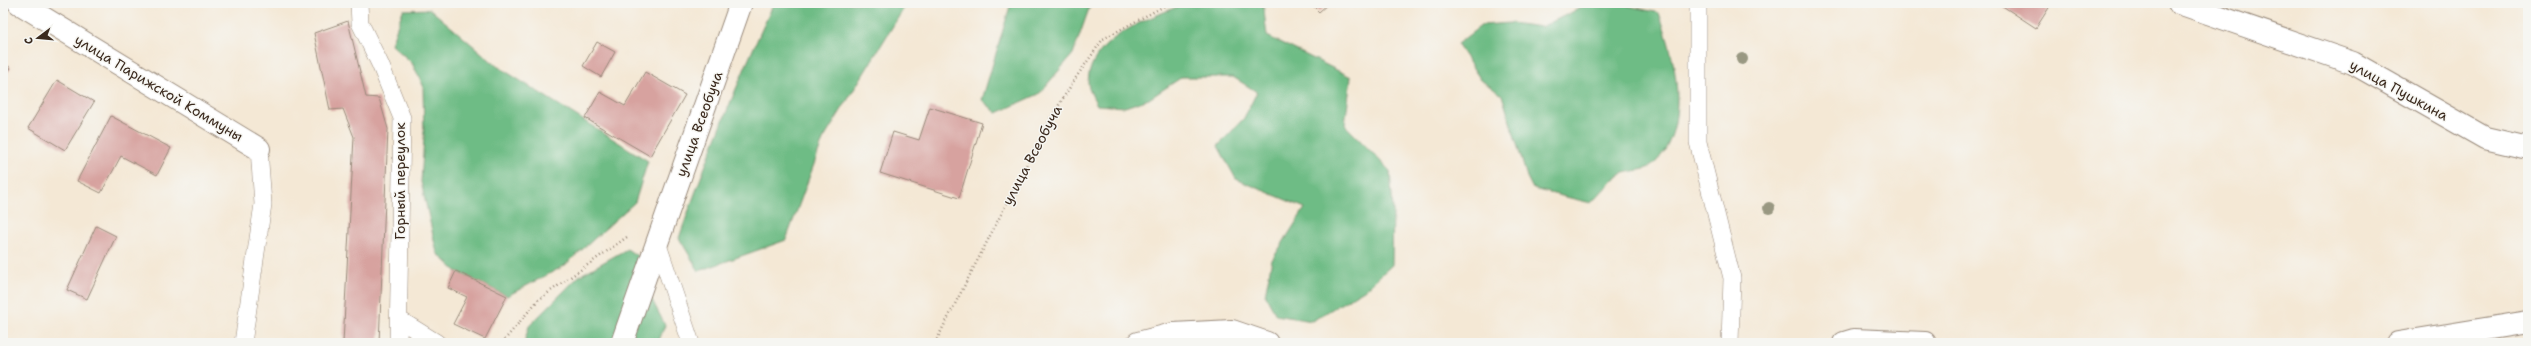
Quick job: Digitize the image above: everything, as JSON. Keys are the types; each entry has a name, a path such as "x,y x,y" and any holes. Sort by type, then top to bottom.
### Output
{"street":[{"name":"улица Парижской Коммуны","path":"19,3 259,149"},
{"name":"улица Всеобуча","path":"622,343 658,245 665,216 741,3"},
{"name":"улица Пушкина","path":"2179,3 2353,63 2485,138 2528,148"},
{"path":"2398,343 2528,322"},
{"path":"1138,343 1173,334 1232,331 1267,343"},
{"path":"1844,343 1854,340 1925,343"}],"lane":[{"name":"Горный переулок","path":"359,3 360,23 380,64 402,118 400,320 398,343"},
{"path":"1698,3 1698,142 1732,278 1730,343"},
{"path":"243,343 263,204 259,149"},
{"path":"658,245 692,343"},
{"path":"400,320 437,343"}],"path":[{"name":"улица Всеобуча","path":"935,343 1049,120 1075,79 1103,39 1170,3"},
{"path":"502,343 538,300 624,239 665,216"}],"green space":[{"path":"774,3 907,3 823,140 786,240 699,271 679,238 724,119"},
{"path":"1011,3 1091,3 1073,54 1039,94 997,113 982,100"},
{"path":"1187,3 1263,3 1267,36 1351,77 1345,125 1390,171 1393,209 1392,265 1364,290 1312,321 1276,315 1265,295 1272,260 1305,208 1236,179 1218,146 1244,118 1257,92 1233,77 1182,77 1149,99 1125,107 1097,105 1090,91 1088,82 1091,66 1099,53 1111,41 1141,22"},
{"path":"1591,3 1616,3 1659,13 1670,50 1677,91 1673,131 1666,148 1654,164 1647,168 1622,174 1610,183 1591,203 1533,189 1527,177 1502,95 1481,80 1457,44 1482,25 1511,23 1541,27"},
{"path":"430,9 497,66 648,161 635,202 564,266 507,296 456,271 437,253 421,182 424,137 423,85 412,63 391,44 403,10"},
{"path":"627,249 643,260 651,298 665,325 658,343 623,337 608,343 524,343 529,326 579,276"}],"building":[{"path":"1310,3 1329,3 1319,12"},
{"path":"1998,3 2052,3 2036,28"},
{"path":"348,21 366,97 379,98 388,129 379,343 343,343 354,137 343,109 330,110 314,33"},
{"path":"597,42 615,52 601,77 583,66"},
{"path":"3,62 11,68 3,78"},
{"path":"645,72 685,95 650,156 585,118 600,92 625,106"},
{"path":"57,80 94,102 65,150 28,128"},
{"path":"930,107 982,123 959,198 880,173 893,132 919,140"},
{"path":"111,116 171,148 157,175 121,156 101,193 77,181"},
{"path":"96,226 116,236 87,299 67,290"},
{"path":"456,271 507,296 485,339 453,324 467,297 448,288"}]}
